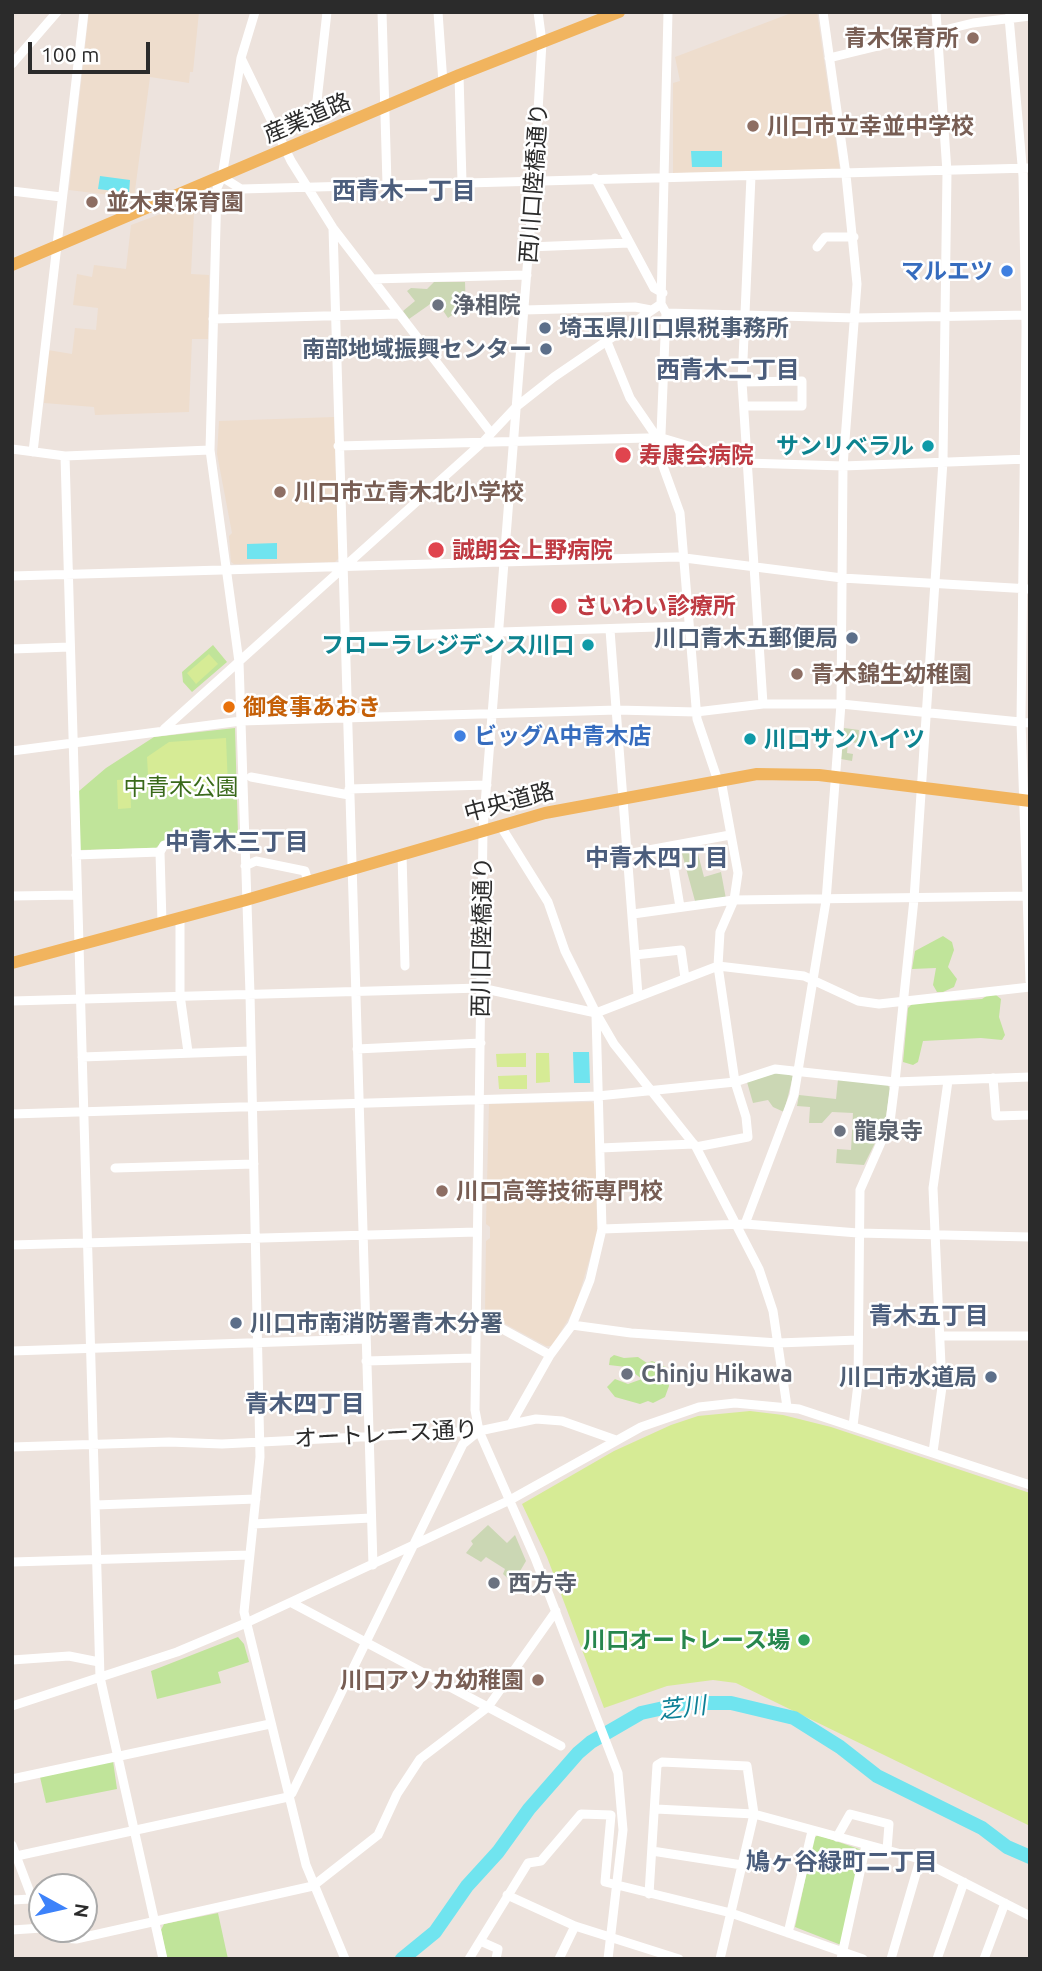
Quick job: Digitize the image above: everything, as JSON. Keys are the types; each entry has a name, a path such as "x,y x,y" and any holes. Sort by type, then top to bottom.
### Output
{"main road":[{"name":"産業道路","path":"12,265 459,75 619,12"},
{"name":"中央道路","path":"12,962 180,919 500,825 719,780 777,773 835,776 1027,801"}],"street":[{"path":"12,64 57,12"},
{"path":"33,452 84,12"},
{"path":"255,12 241,58 222,177 217,188 209,450 239,662 250,994 260,1441 246,1623 288,1797 313,1886 345,1959"},
{"path":"318,137 314,127 327,12"},
{"path":"382,12 387,184"},
{"path":"438,12 443,83"},
{"name":"西川口陸橋通り","path":"538,12 542,42 534,180 483,830 475,1410 479,1431 556,1611 612,1756 624,1810 608,1959"},
{"path":"600,1148 695,1145 748,1137 746,1117 735,1082 718,966 720,932 734,900 738,873 727,804 696,712 680,513 660,458 668,12"},
{"path":"741,1224 788,1116 799,1070 825,901 841,704 843,466 856,318 854,237 823,12"},
{"path":"853,1426 858,1340 860,1190 890,1122 895,1082 914,899 943,461 947,172 936,12"},
{"path":"829,58 937,32 1009,17 1030,16"},
{"path":"1009,17 1026,168 1026,722 1030,981"},
{"path":"241,58 286,150 333,228 491,433"},
{"path":"459,75 462,182"},
{"path":"222,177 239,189 595,178 846,175 1026,168"},
{"path":"751,176 742,382 763,704"},
{"path":"595,178 654,288 663,293"},
{"path":"12,191 61,197"},
{"path":"333,228 353,870 357,1104 373,1565"},
{"path":"817,247 825,237 854,237"},
{"path":"529,247 629,243"},
{"path":"372,279 527,275"},
{"path":"524,310 635,307 745,315 856,318 1028,315"},
{"path":"163,730 482,442 516,407 554,377 651,310"},
{"path":"214,319 398,314"},
{"path":"607,342 630,398 654,433 662,438 746,463 843,466 1027,459"},
{"path":"742,382 802,381 802,406 744,406"},
{"path":"338,446 662,438"},
{"path":"12,449 65,456 209,450"},
{"path":"65,456 99,1662 163,1959"},
{"path":"12,576 683,557 842,578 1027,589"},
{"path":"345,637 688,626"},
{"path":"610,630 638,995"},
{"path":"12,649 70,647"},
{"path":"12,751 241,721 617,710 696,712 763,704 841,704 1026,722"},
{"path":"251,777 349,792 487,785"},
{"path":"500,825 548,902 565,951 614,1044 695,1145 741,1224 773,1311 787,1407"},
{"path":"627,854 730,835"},
{"path":"162,923 160,852 164,845 245,839"},
{"path":"670,846 680,907"},
{"path":"76,855 160,852"},
{"path":"402,855 405,966"},
{"path":"245,866 256,861 305,871 308,882"},
{"path":"12,896 77,895"},
{"path":"633,914 734,900 825,901 1028,896"},
{"path":"180,919 180,995 188,1052"},
{"path":"635,955 681,950 685,978"},
{"path":"12,1001 481,988 596,1013 718,966 767,970 814,981 858,1001 903,1002 1030,987"},
{"path":"512,1422 550,1355 572,1325 590,1280 602,1230 596,1013"},
{"path":"357,1049 481,1043"},
{"path":"82,1057 251,1051"},
{"path":"12,1114 598,1096 735,1082 775,1069 895,1082 1030,1077"},
{"path":"993,1079 996,1116 1030,1115"},
{"path":"933,1452 942,1398 933,1188 948,1081"},
{"path":"115,1168 254,1164"},
{"path":"602,1230 741,1224 858,1233 1030,1237"},
{"path":"12,1245 477,1232"},
{"path":"475,1314 550,1355"},
{"path":"572,1325 631,1333 778,1343 858,1340"},
{"path":"940,1336 1030,1336"},
{"path":"12,1351 365,1339"},
{"path":"366,1361 474,1358"},
{"path":"12,1706 177,1652 292,1603 510,1500 656,1420 699,1407 735,1403 787,1407 1030,1485"},
{"name":"オートレース通り","path":"12,1447 260,1441 479,1431 512,1422 562,1421 616,1440"},
{"path":"288,1797 368,1642 463,1444 479,1431"},
{"path":"96,1505 256,1499"},
{"path":"253,1524 371,1518"},
{"path":"12,1562 250,1555"},
{"path":"292,1603 561,1746"},
{"path":"98,1934 313,1886 378,1835 397,1794 420,1759 488,1707 556,1611"},
{"path":"12,1660 69,1656 99,1662"},
{"path":"12,1779 270,1724"},
{"path":"649,1894 657,1765 662,1762 747,1766 754,1814 720,1959"},
{"path":"14,1856 288,1797"},
{"path":"656,1809 754,1814 887,1850 920,1860 1030,1916"},
{"path":"469,1959 528,1863 541,1860 581,1814 611,1815 605,1882 731,1913 842,1954 863,1959"},
{"path":"838,1837 850,1814 889,1825 887,1850"},
{"path":"788,1933 812,1830"},
{"path":"12,1845 28,1891"},
{"path":"842,1954 866,1845"},
{"path":"652,1851 742,1865"},
{"path":"891,1959 920,1860"},
{"path":"937,1959 964,1882"},
{"path":"507,1895 575,1926 678,1959"},
{"path":"984,1959 1005,1903"},
{"path":"559,1959 575,1926"},
{"path":"480,1941 498,1949 496,1959"}],"shaded area":[{"path":"89,12 199,12 193,72 190,72 189,83 150,77 134,198 69,190"},
{"name":"川口市立幸並中学校","path":"794,12 817,12 840,170 673,173 673,83 680,81 675,57"},
{"path":"190,203 194,212 191,274 209,275 208,339 192,339 189,412 95,415 94,407 44,403 48,350 72,354 75,328 96,330 98,308 73,305 77,274 92,277 94,265 126,269 131,225"},
{"name":"川口市立青木北小学校","path":"334,417 339,558 335,562 231,562 229,536 232,533 217,454 219,421"},
{"path":"592,1102 595,1105 597,1234 575,1308 552,1346 546,1346 485,1313 486,1241 490,1238 490,1227 486,1224 489,1104"}],"green space":[{"name":"浄相院","path":"434,282 465,282 466,314 461,309 448,318 436,300 409,319 403,311 415,301 407,291 411,288 427,289"},
{"path":"213,645 227,662 192,692 183,682 182,672"},
{"path":"209,654 218,664 196,684 187,673"},
{"name":"中青木公園","path":"235,728 236,837 162,842 156,848 80,850 79,791 106,768 154,737"},
{"path":"844,728 859,730 858,743 848,742 847,753 853,754 852,761 841,759"},
{"path":"226,738 228,787 149,792 147,757 169,742"},
{"path":"130,779 131,808 118,809 117,780"},
{"path":"687,845 690,856 698,854 704,877 721,872 726,899 695,901 680,846"},
{"path":"943,936 952,942 954,950 948,967 957,979 954,987 937,992 933,985 936,968 912,969 915,951"},
{"path":"988,995 996,995 1001,999 999,1017 1005,1035 1002,1040 981,1038 923,1041 918,1062 913,1065 903,1062 908,1008 912,1004 982,999"},
{"path":"526,1053 526,1067 497,1067 496,1054"},
{"path":"536,1053 549,1053 550,1082 536,1083"},
{"path":"779,1072 793,1076 784,1112 773,1107 768,1100 753,1103 747,1082"},
{"path":"527,1075 527,1089 499,1089 498,1076"},
{"path":"838,1079 888,1085 890,1089 885,1123 864,1165 836,1163 837,1149 851,1150 853,1113 832,1112 822,1123 809,1123 810,1107 797,1106 799,1095 836,1099"},
{"path":"614,1355 624,1358 638,1357 647,1363 652,1361 666,1367 669,1386 665,1397 653,1403 648,1401 640,1404 615,1397 607,1387 615,1379 628,1384 642,1379 626,1367 609,1365 610,1358"},
{"name":"川口オートレース場","path":"750,1411 783,1415 831,1427 1030,1493 1030,1826 736,1683 713,1680 667,1686 604,1708 547,1557 522,1504 614,1451 671,1425 698,1416"},
{"path":"488,1525 507,1543 515,1535 526,1561 513,1583 503,1574 505,1569 486,1557 481,1562 466,1553 473,1544 471,1541"},
{"path":"238,1637 244,1644 249,1662 218,1672 221,1683 157,1699 151,1671"},
{"path":"113,1761 117,1789 46,1803 40,1777"},
{"path":"818,1835 862,1850 841,1945 795,1927 814,1838"},
{"path":"218,1913 228,1959 167,1959 161,1930 164,1924"}],"water":[{"path":"691,151 722,151 722,167 692,167"},
{"path":"100,176 130,180 129,193 98,189"},
{"path":"277,543 277,559 247,559 247,544"},
{"path":"573,1052 589,1052 590,1083 574,1083"}],"waterway":[{"name":"芝川","path":"402,1959 435,1932 467,1886 578,1753 591,1742 641,1713 686,1703 731,1703 794,1718 840,1747 877,1776 982,1828 1007,1847 1030,1857"}],"place":[{"name":"青木保育所","path":"973,38"},
{"name":"川口市立幸並中学校","path":"753,126"},
{"name":"並木東保育園","path":"92,202"},
{"name":"マルエツ","path":"1007,271"},
{"name":"浄相院","path":"438,305"},
{"name":"埼玉県川口県税事務所","path":"545,328"},
{"name":"南部地域振興センター","path":"546,349"},
{"name":"サンリベラル","path":"928,446"},
{"name":"寿康会病院","path":"623,455"},
{"name":"川口市立青木北小学校","path":"280,492"},
{"name":"誠朗会上野病院","path":"436,550"},
{"name":"さいわい診療所","path":"559,606"},
{"name":"川口青木五郵便局","path":"852,638"},
{"name":"フローラレジデンス川口","path":"588,645"},
{"name":"青木錦生幼稚園","path":"797,674"},
{"name":"御食事あおき","path":"229,707"},
{"name":"ビッグA中青木店","path":"460,736"},
{"name":"川口サンハイツ","path":"750,739"},
{"name":"龍泉寺","path":"840,1131"},
{"name":"川口高等技術専門校","path":"442,1191"},
{"name":"川口市南消防署青木分署","path":"236,1323"},
{"name":"Chinju Hikawa","path":"627,1374"},
{"name":"川口市水道局","path":"991,1377"},
{"name":"西方寺","path":"494,1583"},
{"name":"川口オートレース場","path":"804,1640"},
{"name":"川口アソカ幼稚園","path":"538,1680"}],"district":[{"name":"西青木一丁目","path":"404,191"},
{"name":"西青木二丁目","path":"728,370"},
{"name":"中青木三丁目","path":"237,842"},
{"name":"中青木四丁目","path":"657,858"},
{"name":"青木五丁目","path":"929,1316"},
{"name":"青木四丁目","path":"305,1404"},
{"name":"鳩ヶ谷緑町二丁目","path":"842,1862"}]}
